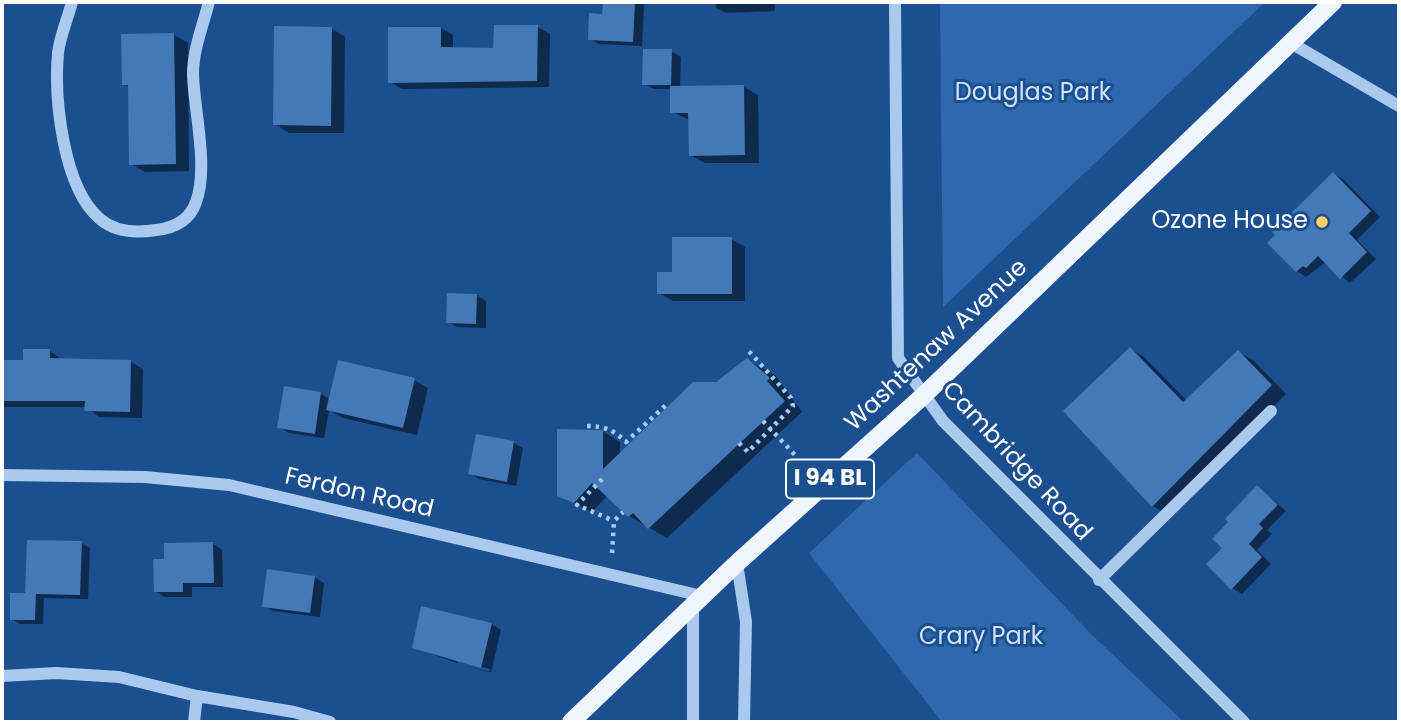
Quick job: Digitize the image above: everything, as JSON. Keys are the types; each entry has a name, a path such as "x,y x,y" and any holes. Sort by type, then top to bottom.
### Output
{"main road":[{"name":"Washtenaw Avenue","path":"571,722 737,563 923,396 1333,2"}],"street":[{"path":"72,2 58,51 58,91 60,123 74,176 88,207 102,221 120,230 143,232 165,229 185,220 196,202 200,179 193,72 209,2"},
{"name":"Cambridge Road","path":"895,2 898,358 943,421 1099,580 1244,722"},
{"path":"1291,43 1399,106"},
{"path":"1099,580 1271,411"},
{"name":"Ferdon Road","path":"2,475 145,477 229,485 698,600"},
{"path":"737,563 746,622 744,722"},
{"path":"693,722 698,600"},
{"path":"2,676 56,673 119,677 197,696 294,712 330,722"},
{"path":"194,722 197,696"}],"path":[{"path":"739,443 748,452 792,409 792,399 746,348"},
{"path":"587,426 602,426 614,431 626,442 667,404"},
{"path":"763,421 796,456"},
{"path":"602,479 577,505 614,521"},
{"path":"612,553 614,521 623,512"}],"green space":[{"name":"Douglas Park","path":"940,2 1265,2 943,307"},
{"name":"Crary Park","path":"917,453 1092,635 1184,722 942,722 809,553"}],"building":[{"path":"603,2 635,2 633,42 588,40 589,13 602,14"},
{"path":"494,25 538,25 537,81 388,83 388,27 441,27 441,47 493,48"},
{"path":"274,26 332,27 331,126 273,125"},
{"path":"174,33 176,164 129,165 128,85 122,85 121,34"},
{"path":"643,49 672,49 671,85 642,85"},
{"path":"744,85 745,155 689,156 688,113 670,113 670,86"},
{"name":"Ozone House","path":"1333,172 1371,211 1349,233 1367,252 1340,279 1318,256 1306,268 1303,266 1296,272 1267,243 1275,235 1272,232"},
{"path":"672,237 732,237 732,294 657,294 657,272 672,272"},
{"path":"447,293 477,294 476,324 446,323"},
{"path":"1130,347 1183,402 1238,350 1272,385 1152,507 1063,411"},
{"path":"23,349 50,349 50,358 131,360 130,412 84,411 85,401 2,401 2,360 23,360"},
{"path":"747,358 770,378 767,381 785,401 648,529 633,513 628,517 592,483 574,503 557,496 557,429 603,430 603,469 693,382 716,382"},
{"path":"338,360 415,378 403,428 326,410"},
{"path":"284,386 321,392 315,434 277,428"},
{"path":"476,434 514,441 507,482 468,474"},
{"path":"1257,485 1278,505 1259,524 1263,528 1249,544 1262,557 1231,590 1206,564 1222,548 1212,539 1228,522 1225,519"},
{"path":"27,540 82,541 80,595 36,594 35,620 10,620 10,593 25,593"},
{"path":"213,542 214,583 183,583 183,592 154,592 153,559 164,559 164,543"},
{"path":"267,569 315,576 310,613 262,607"},
{"path":"421,606 492,623 481,668 412,648"}],"place":[{"name":"Ozone House","path":"1322,222"}]}
